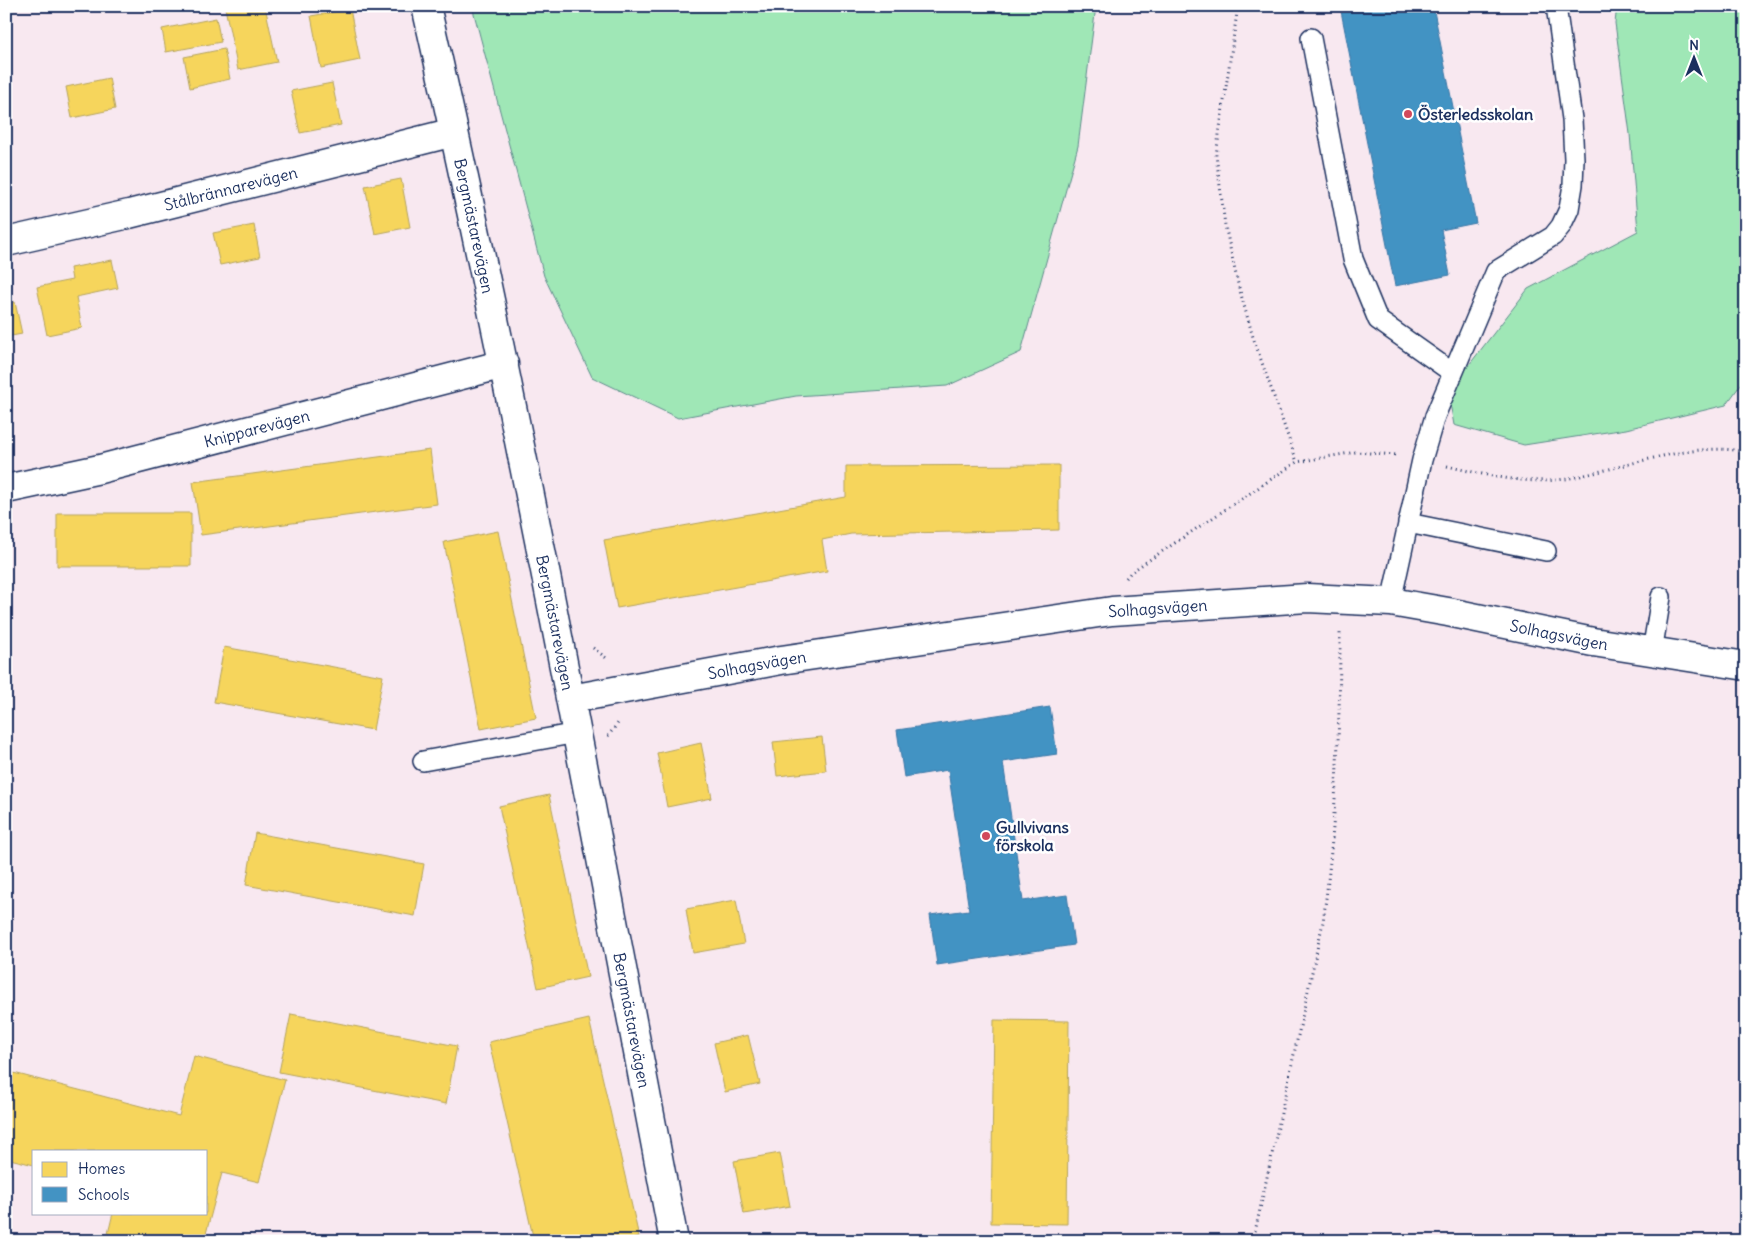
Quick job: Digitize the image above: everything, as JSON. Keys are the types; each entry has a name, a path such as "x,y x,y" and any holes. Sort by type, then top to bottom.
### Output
{"street":[{"name":"Bergmästarevägen","path":"426,6 504,364 674,1241"},
{"name":"Stålbrännarevägen","path":"6,242 129,214 454,132"},
{"name":"Knipparevägen","path":"6,490 100,469 504,364"},
{"name":"Solhagsvägen","path":"570,699 781,660 1112,611 1287,599 1391,602 1593,642 1746,666"}],"lane":[{"path":"1391,602 1422,460 1435,416 1496,271 1553,236 1561,226 1569,209 1573,185 1574,159 1572,119 1556,6"},
{"path":"1311,38 1353,259 1378,320 1453,373"},
{"path":"1408,523 1546,551"},
{"path":"1652,652 1661,597"},
{"path":"423,761 577,733"}],"path":[{"path":"1238,6 1216,155 1225,225 1238,284 1253,337 1297,462"},
{"path":"1253,1241 1323,922 1329,879 1336,798 1340,704 1339,599"}],"green space":[{"path":"472,6 1096,6 1078,146 1021,352 947,386 796,396 678,418 592,377 544,276"},
{"path":"1617,6 1746,6 1746,377 1726,405 1626,429 1524,445 1454,425 1448,392 1528,289 1638,231 1630,134 1615,23"}],"building: Homes":[{"path":"232,6 265,6 277,62 238,70 225,8"},
{"path":"350,9 360,60 321,68 311,16"},
{"path":"216,18 221,42 166,52 162,29"},
{"path":"224,49 230,79 190,88 184,57"},
{"path":"109,78 115,109 72,118 66,87"},
{"path":"332,83 341,125 300,133 291,91"},
{"path":"401,179 410,227 375,234 365,186"},
{"path":"254,225 260,257 220,265 213,233"},
{"path":"112,260 118,288 76,297 82,328 47,335 37,287 72,280 70,268"},
{"path":"15,302 22,334 6,337 6,303"},
{"path":"430,450 437,504 201,535 193,482"},
{"path":"1059,465 1059,530 851,534 822,540 827,571 617,608 604,540 846,497 846,466"},
{"path":"57,513 191,513 191,566 57,566"},
{"path":"498,531 536,718 481,729 444,542"},
{"path":"224,647 383,676 373,730 214,702"},
{"path":"822,737 826,771 777,776 773,742"},
{"path":"701,743 712,798 667,807 657,753"},
{"path":"549,795 588,977 538,988 499,806"},
{"path":"255,833 424,864 415,916 246,885"},
{"path":"736,900 744,944 693,953 686,909"},
{"path":"291,1014 457,1046 446,1104 279,1072"},
{"path":"589,1019 639,1237 622,1241 534,1241 489,1042"},
{"path":"994,1020 1069,1021 1067,1224 991,1223"},
{"path":"748,1035 760,1084 725,1092 714,1043"},
{"path":"194,1056 285,1080 259,1182 222,1173 204,1241 118,1241 107,1238 113,1214 208,1214 208,1150 32,1150 32,1164 6,1158 6,1071 179,1116"},
{"path":"780,1153 790,1206 744,1214 734,1161"}],"building: Schools":[{"name":"Österledsskolan","path":"1340,6 1433,6 1476,223 1441,230 1450,275 1395,286"},
{"name":"Gullvivans förskola","path":"1050,707 1057,754 1003,762 1023,901 1067,895 1074,945 937,965 930,915 969,910 948,770 904,777 897,730"}],"place":[{"name":"Österledsskolan","path":"1408,114"},
{"name":"Gullvivans förskola","path":"986,836"}]}
